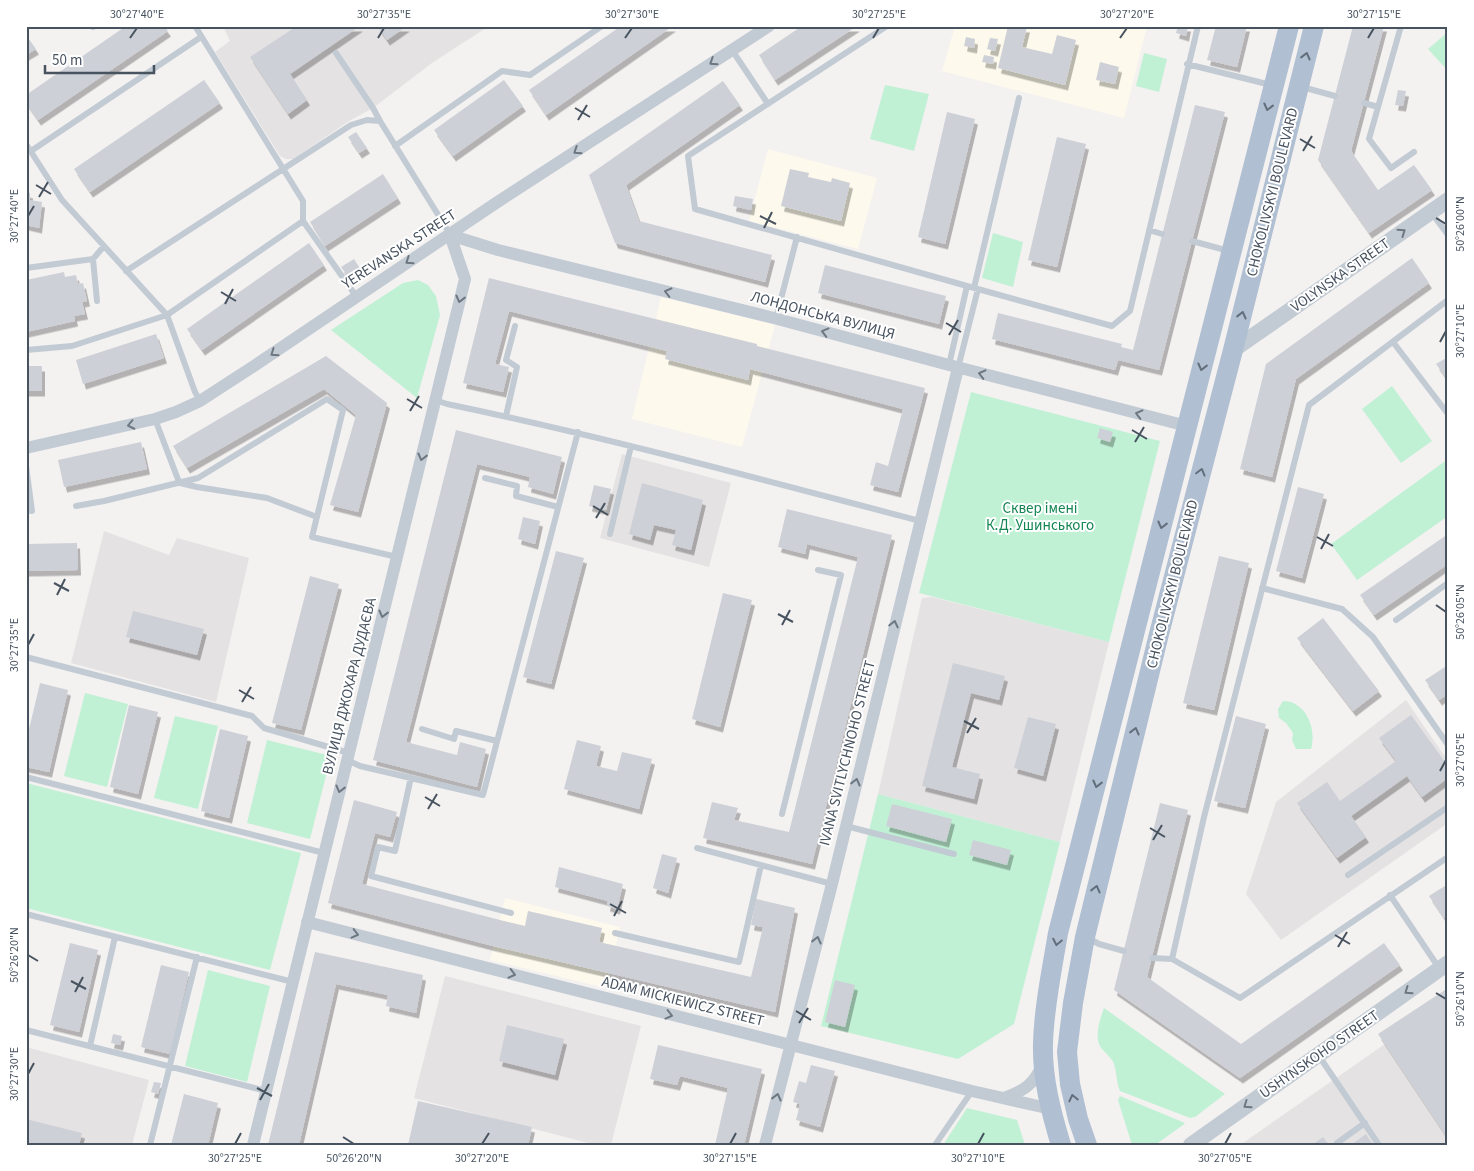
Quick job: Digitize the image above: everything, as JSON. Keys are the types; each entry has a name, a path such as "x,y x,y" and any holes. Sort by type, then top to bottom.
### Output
{"main road":[{"name":"CHOKOLIVSKYI BOULEVARD","path":"1062,1145 1051,1109 1043,1058 1050,979 1058,934 1289,26"},
{"name":"CHOKOLIVSKYI BOULEVARD","path":"1087,1145 1078,1119 1070,1084 1067,1052 1072,1003 1085,937 1159,634 1233,350 1314,26"}],"street":[{"name":"YEREVANSKA STREET","path":"26,448 155,419 200,401 496,203 769,26"},
{"name":"VOLYNSKA STREET","path":"1233,350 1448,200"},
{"name":"ЛОНДОНСЬКА ВУЛИЦЯ","path":"450,235 498,250 776,318 1187,426"},
{"name":"ВУЛИЦЯ ДЖОХАРА ДУДАЄВА","path":"253,1145 465,279 450,235"},
{"name":"IVANA SVITLYCHNOHO STREET","path":"765,1145 846,826 879,709 953,366"},
{"name":"ADAM MICKIEWICZ STREET","path":"307,922 790,1046 1051,1109"},
{"name":"USHYNSKOHO STREET","path":"1191,1145 1444,966"},
{"path":"1004,1098 1015,1094 1032,1083 1038,1075 1043,1058"}],"lane":[{"path":"194,26 304,201 304,221 356,296"},
{"path":"395,146 502,71 530,75 602,26"},
{"path":"887,26 688,156 695,209 1112,326 1130,311 1198,26"},
{"path":"1401,26 1369,139 1391,168 1414,152"},
{"path":"31,151 201,36"},
{"path":"732,50 768,104"},
{"path":"336,53 373,108 450,235"},
{"path":"1188,64 1274,85"},
{"path":"1299,87 1335,96"},
{"path":"953,366 976,289 1019,98"},
{"path":"1364,103 1378,107"},
{"path":"126,271 351,125 367,120 380,121"},
{"path":"26,144 62,200 166,315 200,401"},
{"path":"1431,212 1448,236"},
{"path":"26,350 72,346 166,315 304,221"},
{"path":"1149,230 1162,234"},
{"path":"776,318 797,237"},
{"path":"1192,241 1231,252"},
{"path":"26,268 93,259 104,246"},
{"path":"93,259 97,301"},
{"path":"953,366 967,286"},
{"path":"1172,959 1204,817 1309,405 1448,300"},
{"path":"506,416 517,367 506,360 515,326"},
{"path":"1392,342 1447,412"},
{"path":"76,506 198,478 327,399 344,410 312,537 397,557"},
{"path":"435,400 578,432 731,470 920,521"},
{"path":"155,419 179,482"},
{"path":"26,658 252,716 264,728 348,756 360,766 483,795 578,432"},
{"path":"610,534 631,446"},
{"path":"26,466 32,510 26,510"},
{"path":"485,478 517,486 516,496 558,507"},
{"path":"179,482 197,487 266,498 317,517"},
{"path":"782,814 841,575 818,570"},
{"path":"1396,620 1448,583"},
{"path":"1262,588 1342,609 1373,636 1448,745"},
{"path":"422,729 454,739 456,731 497,741"},
{"path":"1441,734 1448,729"},
{"path":"26,777 324,853"},
{"path":"411,777 395,851 378,847 372,876 510,914"},
{"path":"1348,875 1448,807"},
{"path":"846,826 954,854"},
{"path":"697,848 832,884"},
{"path":"1152,958 1172,959 1240,998 1390,895 1448,858"},
{"path":"615,933 738,962 761,865"},
{"path":"1390,895 1444,966"},
{"path":"26,914 293,982"},
{"path":"90,1046 116,936"},
{"path":"1085,937 1099,944 1124,951"},
{"path":"150,1145 197,957"},
{"path":"26,1030 266,1092"},
{"path":"1318,1055 1379,1145"},
{"path":"935,1145 972,1091"},
{"path":"1337,1143 1365,1123"}],"shaded area":[{"path":"223,26 489,26 432,63 373,108 349,121 293,159 286,159 280,156 215,52 230,41"},
{"path":"955,26 1147,26 1124,118 942,71"},
{"path":"768,149 877,178 858,249 749,221"},
{"path":"661,297 775,325 742,447 632,419"},
{"path":"622,454 731,483 709,567 600,538"},
{"path":"104,531 169,555 177,538 249,558 216,702 71,663"},
{"path":"932,597 1109,642 1060,842 878,794 922,598"},
{"path":"1406,700 1448,761 1448,823 1281,940 1246,894 1276,802"},
{"path":"505,898 620,927 606,988 490,960"},
{"path":"445,976 641,1026 611,1145 596,1145 414,1098"},
{"path":"1385,1044 1448,1139 1448,1145 1240,1145"},
{"path":"26,1047 149,1080 132,1145 26,1145"}],"green space":[{"path":"1448,32 1448,71 1428,49"},
{"path":"1144,53 1167,59 1159,92 1136,86"},
{"path":"885,85 929,94 914,151 870,139"},
{"path":"993,233 1023,242 1013,287 982,278"},
{"path":"418,280 428,285 436,296 440,315 417,398 331,330 403,283"},
{"path":"1392,386 1432,441 1401,463 1362,409"},
{"name":"Сквер імені К.Д. Ушинського","path":"971,392 1160,441 1109,642 919,593"},
{"path":"1448,459 1448,516 1357,580 1331,544"},
{"path":"85,693 128,704 107,787 64,776"},
{"path":"1283,701 1291,702 1304,711 1311,725 1311,749 1296,749 1292,740 1293,733 1286,723 1279,718 1278,709"},
{"path":"175,716 218,726 198,809 154,798"},
{"path":"267,740 331,756 310,839 247,823"},
{"path":"26,783 301,853 270,970 26,908"},
{"path":"878,794 1060,842 1014,1024 958,1059 821,1026"},
{"path":"208,970 270,986 247,1082 185,1066"},
{"path":"1104,1008 1225,1094 1195,1117 1190,1118 1120,1091 1113,1062 1099,1045 1098,1040 1098,1029"},
{"path":"1120,1096 1185,1123 1155,1145 1132,1145 1118,1100"},
{"path":"967,1108 1017,1120 1025,1145 943,1145"}],"building":[{"path":"126,26 164,26 168,31 38,120 26,103 26,95"},
{"path":"297,26 360,26 290,74 307,100 288,114 250,57"},
{"path":"377,26 407,26 387,40"},
{"path":"621,26 673,26 546,115 529,90"},
{"path":"802,26 857,26 775,80 759,55"},
{"path":"1008,26 1027,27 1022,47 1052,54 1057,35 1076,40 1065,85 998,68"},
{"path":"1178,26 1188,26 1186,36 1176,33"},
{"path":"1216,26 1247,26 1237,67 1207,60"},
{"path":"1353,26 1384,26 1351,151 1378,190 1414,165 1432,190 1369,233 1318,160"},
{"path":"26,35 36,49 26,55"},
{"path":"966,37 975,39 974,48 964,46"},
{"path":"990,38 998,39 995,51 987,49"},
{"path":"984,55 994,57 993,64 982,62"},
{"path":"1100,62 1119,67 1115,84 1096,80"},
{"path":"204,80 220,103 90,192 74,169"},
{"path":"504,80 523,106 453,156 434,130"},
{"path":"723,81 740,105 626,185 639,221 772,255 765,282 615,243 589,175"},
{"path":"1398,90 1406,91 1403,106 1395,105"},
{"path":"1195,105 1225,112 1159,370 1118,360 1115,370 992,339 998,313 1122,344 1121,347 1133,350"},
{"path":"947,112 975,119 945,244 918,237"},
{"path":"356,132 367,148 359,153 348,137"},
{"path":"1057,137 1086,144 1057,267 1028,260"},
{"path":"790,169 809,173 808,177 831,182 832,178 850,183 841,221 781,206"},
{"path":"383,174 398,198 325,246 310,222"},
{"path":"26,192 30,193 30,200 42,202 39,228 26,225"},
{"path":"735,196 753,199 751,210 733,206"},
{"path":"309,243 324,265 202,350 187,329"},
{"path":"1412,258 1429,283 1296,379 1272,477 1240,469 1266,364"},
{"path":"354,259 359,267 347,275 341,267"},
{"path":"825,265 946,296 939,324 818,293"},
{"path":"64,272 65,277 76,275 78,284 83,283 87,301 82,302 85,314 74,316 75,321 26,332 26,280"},
{"path":"489,278 757,344 757,346 925,388 898,492 870,485 876,462 888,466 903,409 750,369 748,380 665,359 667,351 509,311 495,364 509,367 503,392 463,383"},
{"path":"156,334 164,358 83,384 76,360"},
{"path":"326,356 387,403 358,512 330,505 356,415 324,389 187,468 173,446"},
{"path":"1448,357 1448,380 1436,364"},
{"path":"26,366 42,366 42,391 26,391"},
{"path":"1100,428 1113,432 1110,442 1097,438"},
{"path":"456,430 562,457 553,494 528,487 530,477 477,464 406,742 457,755 460,742 486,749 477,787 373,760"},
{"path":"141,442 147,469 64,487 58,460"},
{"path":"642,483 703,500 691,550 672,545 676,530 654,525 650,540 629,534"},
{"path":"594,485 611,489 606,510 589,506"},
{"path":"1298,487 1324,494 1302,578 1276,571"},
{"path":"787,509 892,535 812,864 703,838 712,802 738,808 734,820 789,832 858,557 807,544 805,554 778,547"},
{"path":"523,517 540,521 535,544 518,539"},
{"path":"1448,534 1448,564 1374,615 1360,595"},
{"path":"77,543 78,570 26,571 26,544"},
{"path":"556,551 584,558 551,684 523,677"},
{"path":"1219,556 1249,563 1214,710 1183,703"},
{"path":"310,576 339,584 301,730 272,723"},
{"path":"723,593 752,600 720,727 692,719"},
{"path":"133,611 204,629 197,655 126,637"},
{"path":"1323,618 1379,691 1353,711 1297,638"},
{"path":"953,663 1005,676 999,700 971,693 952,767 980,774 974,799 922,786"},
{"path":"1448,665 1448,694 1439,700 1425,680"},
{"path":"40,683 68,690 49,772 26,767 26,742"},
{"path":"129,705 158,712 138,794 110,787"},
{"path":"1411,715 1448,766 1448,778 1422,797 1407,776 1351,816 1366,837 1337,858 1297,803 1327,782 1340,801 1396,761 1379,738"},
{"path":"1236,716 1266,724 1245,808 1214,801"},
{"path":"1028,717 1056,724 1043,776 1014,768"},
{"path":"220,729 248,736 229,818 201,811"},
{"path":"577,740 601,746 596,766 617,771 622,752 652,759 639,809 564,789"},
{"path":"354,800 397,812 390,837 375,833 362,884 500,920 525,926 528,911 602,928 599,942 751,977 763,927 751,925 756,899 795,908 775,1012 493,946 328,903"},
{"path":"1160,803 1188,810 1147,977 1241,1044 1384,943 1400,965 1240,1078 1114,990"},
{"path":"892,804 952,819 946,842 886,826"},
{"path":"973,840 1011,850 1007,865 969,855"},
{"path":"662,854 677,858 668,893 653,888"},
{"path":"559,867 623,884 617,909 607,906 608,901 555,887"},
{"path":"1448,884 1448,915 1444,918 1429,896"},
{"path":"70,943 98,950 79,1032 50,1025"},
{"path":"315,952 423,975 416,1013 386,1006 388,995 336,984 299,1145 268,1145"},
{"path":"161,965 189,972 170,1054 141,1047"},
{"path":"835,980 855,985 845,1027 825,1022"},
{"path":"1448,988 1448,1139 1378,1034"},
{"path":"507,1025 564,1039 555,1075 499,1061"},
{"path":"113,1034 122,1036 120,1045 111,1043"},
{"path":"658,1045 762,1069 744,1145 715,1145 728,1088 680,1076 677,1085 650,1079"},
{"path":"811,1065 835,1071 820,1127 796,1120 800,1104 793,1102 799,1081 806,1083"},
{"path":"154,1082 161,1083 158,1094 151,1092"},
{"path":"184,1094 218,1103 208,1145 171,1145"},
{"path":"418,1101 532,1127 528,1145 408,1145"},
{"path":"26,1119 82,1133 79,1145 26,1145"},
{"path":"1366,1134 1373,1145 1351,1145"},
{"path":"1323,1137 1329,1145 1312,1145"}]}
